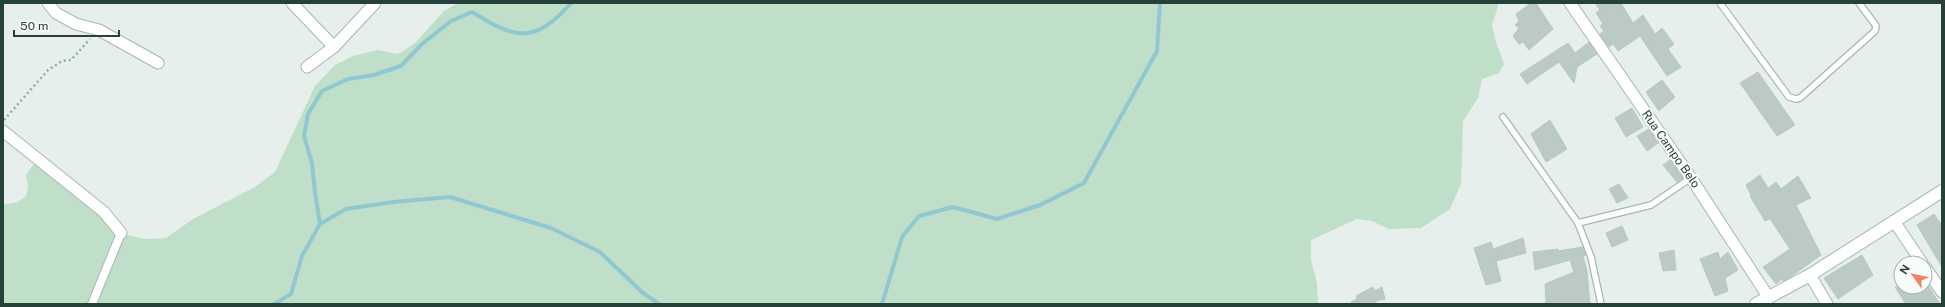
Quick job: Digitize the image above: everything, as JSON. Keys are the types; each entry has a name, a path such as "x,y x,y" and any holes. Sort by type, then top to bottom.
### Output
{"main road":[{"path":"1756,304 1810,275 1942,191"}],"street":[{"path":"48,3 56,13 76,24 99,30 158,63"},
{"path":"292,3 334,47"},
{"path":"307,67 334,47 375,3"},
{"name":"Rua Campo Belo","path":"1570,3 1691,178 1769,298"},
{"path":"3,131 104,212 121,232 92,304"},
{"path":"1894,221 1917,255"},
{"path":"1810,275 1827,304"},
{"path":"1933,279 1942,292"}],"lane":[{"path":"1720,3 1789,97 1796,99 1800,98 1875,31 1876,26 1858,3"},
{"path":"1503,117 1578,223 1591,258 1601,304"},
{"path":"1578,223 1651,205 1691,178"}],"path":[{"path":"3,121 48,70 62,61 71,60 99,30"}],"green space":[{"path":"458,3 1499,3 1492,25 1504,64 1499,73 1482,79 1478,98 1463,121 1461,184 1450,209 1421,228 1389,229 1372,221 1357,219 1311,240 1311,260 1317,283 1318,304 3,304 3,205 18,202 26,196 28,187 26,175 33,165 46,166 121,233 144,239 166,238 193,219 255,187 275,172 315,86 335,65 353,56 378,50 398,54 414,44 444,11"}],"building":[{"path":"1531,3 1536,3 1553,29 1529,50 1523,42 1519,44 1513,36 1519,28 1515,25 1519,21 1516,14"},
{"path":"1595,3 1621,3 1633,23 1643,15 1655,34 1662,28 1674,44 1668,49 1681,67 1667,76 1640,36 1618,51 1613,44 1609,47 1600,34 1604,31 1600,26 1603,24 1596,13 1600,10"},
{"path":"1589,42 1597,54 1577,67 1574,83 1559,62 1527,84 1520,74 1568,43 1575,53"},
{"path":"1758,72 1795,125 1777,136 1740,83"},
{"path":"1662,80 1675,97 1659,111 1646,92"},
{"path":"1632,108 1643,127 1626,137 1615,118"},
{"path":"1550,120 1567,149 1546,162 1531,134"},
{"path":"1649,129 1658,143 1647,151 1637,136"},
{"path":"1670,160 1683,178 1677,182 1663,165"},
{"path":"1760,175 1768,188 1776,182 1781,189 1798,176 1811,198 1796,205 1821,255 1789,278 1783,281 1782,279 1776,284 1763,267 1790,249 1770,219 1765,221 1750,196 1751,195 1746,185"},
{"path":"1619,184 1628,198 1617,203 1609,189"},
{"path":"1934,214 1942,226 1942,267 1917,225"},
{"path":"1622,226 1628,240 1612,247 1606,233"},
{"path":"1523,238 1526,253 1496,261 1501,281 1486,285 1474,248 1491,242 1493,249"},
{"path":"1583,247 1586,255 1583,256 1587,271 1590,304 1546,304 1545,284 1574,272 1570,260 1535,270 1533,252 1558,249 1558,251"},
{"path":"1674,250 1676,270 1663,271 1659,253"},
{"path":"1718,252 1720,259 1728,252 1738,270 1725,278 1728,291 1715,296 1700,259"},
{"path":"1862,255 1873,275 1838,299 1824,278"},
{"path":"1373,287 1375,291 1382,287 1385,299 1376,301 1376,304 1351,304 1351,302 1357,299 1356,296"},
{"path":"1933,293 1940,304 1906,304 1900,295 1933,295"}],"waterway":[{"path":"320,224 312,163 304,136 308,114 322,91 348,79 374,75 401,66 422,44 451,21 472,12 501,28 513,32 524,33 535,31 546,26 558,17 571,3"},
{"path":"882,304 902,237 919,216 953,207 997,219 1040,205 1084,183 1157,51 1160,3"},
{"path":"274,304 291,294 302,256 320,224 346,209 393,202 450,197 551,228 600,252 643,293 659,304"}]}
